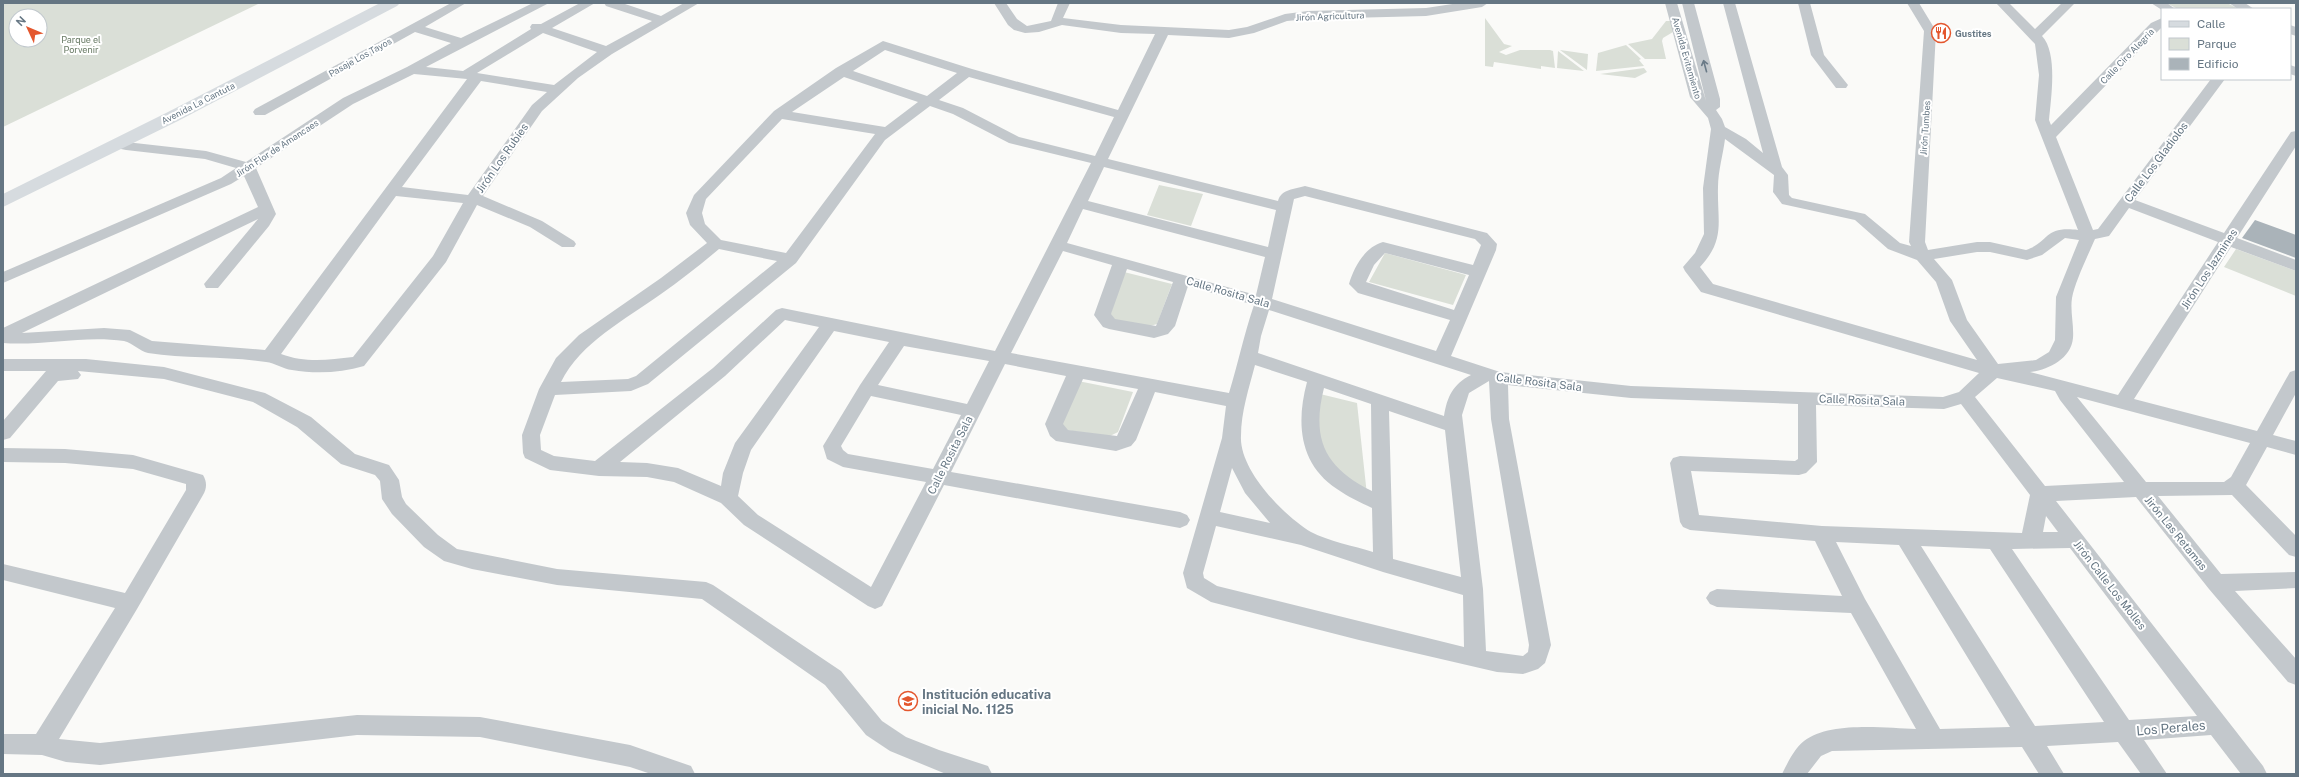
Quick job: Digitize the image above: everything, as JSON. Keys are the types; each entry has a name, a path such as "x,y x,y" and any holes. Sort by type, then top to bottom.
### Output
{"main road":[{"name":"Avenida La Cantuta","path":"3,193 165,114 380,3"},
{"name":"Avenida La Cantuta","path":"3,201 172,117 392,3"}],"street":[{"name":"Pasaje Los Tayos","path":"260,112 460,3"},
{"path":"3,336 28,339 104,334 130,336 148,347 270,356 393,191 471,83 471,76 479,65 589,3"},
{"path":"610,3 662,20"},
{"name":"Jirón Los Rubíes","path":"270,356 291,364 309,366 329,366 358,362 440,258 473,199 537,108 556,89 607,51 693,3"},
{"name":"Jirón Agricultura","path":"1000,3 1013,22 1024,30 1031,31 1059,22 1121,29 1229,34 1294,16 1426,12 1478,3"},
{"path":"1059,22 1056,19 1064,3"},
{"name":"Avenida Evitamiento","path":"1671,3 1692,72 1699,103 1714,115 1718,129"},
{"name":"Avenida Evitamiento","path":"1688,3 1713,99 1713,107 1707,109"},
{"path":"1729,3 1775,168"},
{"path":"1804,3 1818,55 1841,85"},
{"name":"Jirón Tumbes","path":"1913,3 1930,31 1917,242 1923,256"},
{"path":"1965,396 1993,371 2040,364 2055,356 2064,340 2064,297 2088,236 2042,120 2046,76 2041,43 2002,3"},
{"path":"2034,37 2069,3"},
{"path":"2157,3 2167,8"},
{"path":"2235,3 2246,8"},
{"name":"Jirón Flor de Amancaes","path":"3,278 226,181 348,101 412,70 535,4"},
{"path":"1013,22 1017,9"},
{"path":"511,18 607,51"},
{"name":"Calle Ciro Alegria","path":"2048,137 2155,26 2161,23"},
{"path":"414,28 462,42"},
{"name":"Calle Rosita Sala","path":"728,498 751,520 875,600 1058,245 1164,30"},
{"path":"790,259 716,244 698,225 694,213 699,198 779,114 841,71 883,45 967,72 1122,115"},
{"path":"412,70 471,76 556,89"},
{"path":"841,71 958,111 1014,140 1284,207"},
{"path":"548,389 631,385 642,380 790,259 886,131 967,72"},
{"name":"Calle Los Gladiolos","path":"2088,236 2103,233 2217,80"},
{"path":"779,114 886,131"},
{"path":"2088,236 2064,233 2055,236 2041,248 2027,255 1977,247 1923,256 1894,246 1860,217 1787,201 1781,195 1779,188 1781,175 1775,168 1741,142 1718,129 1710,177 1712,230 1707,248 1701,259 1691,267 1707,288 1993,371 2123,402 2296,448"},
{"name":"Jirón Los Jazmines","path":"2123,402 2296,135"},
{"path":"126,146 206,156 248,167 268,214 264,223 212,284"},
{"path":"393,191 484,200 536,224 568,244"},
{"path":"1441,360 1490,244 1481,236 1306,191 1292,194 1287,198 1263,302 1252,336 1250,356 1236,401 1231,438 1193,573 1194,582 1211,593 1383,638 1475,658 1521,665 1533,662 1540,655 1540,645 1493,376 1466,384 1457,393 1453,415 1473,589 1475,658"},
{"path":"2126,202 2296,266"},
{"path":"1079,203 1274,254"},
{"path":"3,336 266,209"},
{"path":"1918,232 1947,252"},
{"path":"716,244 667,282 585,339 562,362 548,389 531,435 532,453 550,463 599,469 647,470 678,475 728,498 733,473 742,448 830,324"},
{"name":"Calle Rosita Sala","path":"1058,245 1263,302 1493,376 1631,392 1944,403 1965,396"},
{"path":"1459,317 1364,289 1357,284 1358,279 1375,251 1383,248 1479,272"},
{"path":"1923,256 1944,280 1959,321 1993,371"},
{"path":"1121,262 1102,315 1109,323 1154,332 1162,330 1166,326 1182,279"},
{"path":"599,469 719,372 782,314 900,339 1148,386 1236,401"},
{"path":"900,339 866,389 832,446 834,454 843,460 1180,520"},
{"path":"1250,356 1454,426"},
{"path":"3,365 86,365 164,373 259,397 304,422 348,458 382,470 389,480 392,499 399,510 431,541 451,555 472,561 557,577 706,591 833,678 874,728 898,744 935,760 980,774"},
{"path":"1077,372 1054,424 1057,431 1063,436 1116,444 1124,441 1129,435 1148,386"},
{"path":"3,377 164,373"},
{"path":"3,432 53,375"},
{"path":"2031,540 2040,494 2141,489 2226,489 2234,485 2238,482 2263,440 2296,376"},
{"path":"1317,380 1311,401 1309,430 1312,446 1320,463 1338,480 1381,504"},
{"name":"Jirón Las Retamas","path":"2062,387 2066,396 2216,583 2296,675"},
{"path":"866,389 972,411"},
{"name":"Jirón Calle Los Molles","path":"1965,396 2255,774"},
{"path":"1805,398 1808,408 1807,462 1799,468 1680,463 1690,522 1822,534 1904,536 1996,541 2075,540"},
{"path":"1380,401 1383,564"},
{"path":"1231,438 1236,458 1252,488 1278,518 1304,538"},
{"path":"3,455 65,456 133,462 196,480 196,490 130,602 42,745"},
{"path":"2234,485 2296,549"},
{"path":"1208,517 1304,538 1383,564 1473,589"},
{"path":"1822,534 1857,605 1934,740"},
{"path":"1904,536 2026,735 2052,774"},
{"path":"1996,541 2124,732 2155,774"},
{"path":"3,572 130,602"},
{"path":"2216,583 2296,580"},
{"path":"1717,598 1857,605"},
{"name":"Los Perales","path":"1794,774 1803,758 1811,749 1822,743 1839,740 1934,740 2124,732 2218,724"},
{"path":"3,744 42,745 66,751 100,754 357,725 480,727 630,756 684,774"}],"green space":[{"name":"Parque el Porvenir","path":"3,3 260,3 3,127"},
{"path":"2166,3 2227,3 2237,8 2176,8"},
{"path":"1485,18 1504,44 1512,46 1499,52 1506,55 1520,50 1550,50 1553,51 1555,68 1541,66 1541,69 1494,62 1493,67 1485,66"},
{"path":"1666,21 1671,21 1673,32 1663,38 1662,41 1666,59 1645,59 1628,44 1652,39"},
{"path":"1626,45 1641,59 1639,60 1644,66 1596,71 1598,53"},
{"path":"1560,50 1588,54 1587,70"},
{"path":"1558,51 1584,71 1557,68"},
{"path":"1644,68 1647,72 1635,78 1600,74"},
{"path":"1159,185 1203,194 1191,226 1147,215"},
{"path":"2236,249 2296,271 2296,296 2224,267"},
{"path":"1385,253 1466,275 1453,305 1369,282"},
{"path":"1124,272 1172,284 1157,324 1150,326 1109,319"},
{"path":"1078,381 1133,392 1118,432 1110,436 1065,430 1059,423"},
{"path":"1316,393 1357,403 1367,495 1318,455"}],"building":[{"path":"2255,220 2296,235 2296,258 2242,238"}],"place":[{"name":"Gustites","path":"1941,33"},
{"name":"Institución educativa inicial No. 1125","path":"908,701"}]}
